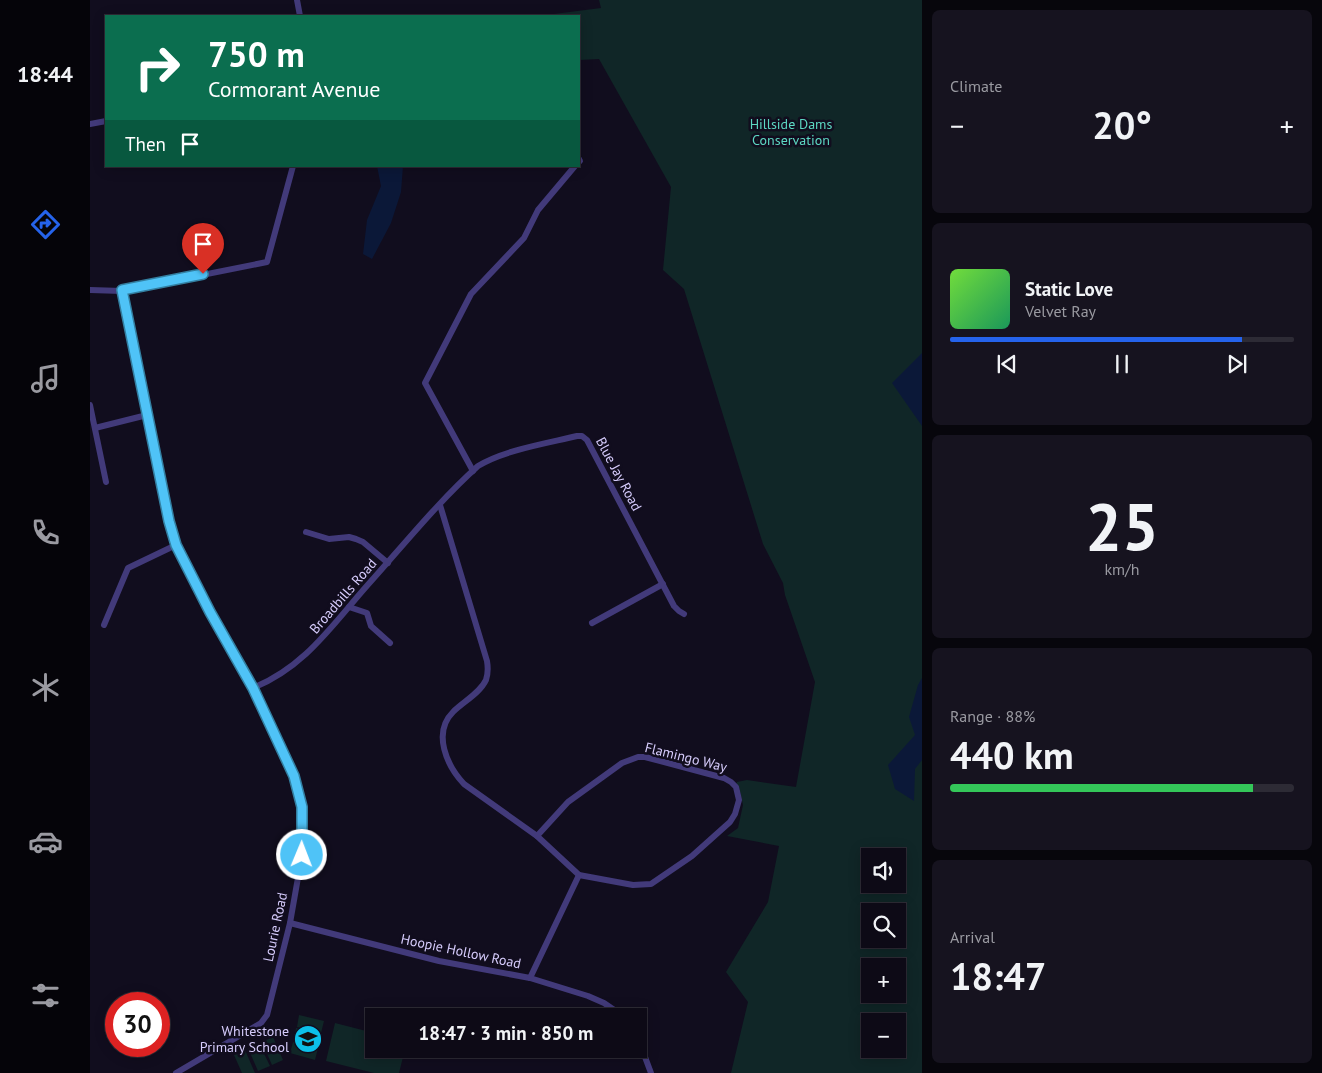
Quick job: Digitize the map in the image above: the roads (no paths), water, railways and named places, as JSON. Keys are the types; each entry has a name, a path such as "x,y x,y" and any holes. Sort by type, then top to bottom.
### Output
{"street":[{"path":"296,0 300,15"},
{"path":"90,124 105,121"},
{"path":"90,290 122,290 267,262 293,167"},
{"path":"473,471 425,383 471,294 524,238 538,210 575,167"},
{"name":"Lourie Road","path":"122,290 169,521 176,545 210,612 253,688 294,776 302,807 302,855 290,923 264,1020 176,1073"},
{"path":"90,404 106,482"},
{"path":"95,428 147,415"},
{"name":"Blue Jay Road","path":"440,505 473,471 485,462 516,451 577,436 585,438 674,606 684,614"},
{"path":"440,505 488,669 487,678 480,689 451,713 444,730 443,748 451,768 464,784 537,836 579,875 530,978"},
{"name":"Broadbills Road","path":"253,688 268,682 302,659 319,643 440,505"},
{"path":"306,532 329,539 349,537 356,539 363,542 388,563"},
{"path":"104,625 128,568 176,545"},
{"path":"592,623 663,584"},
{"path":"349,607 367,613 371,626 390,643"},
{"name":"Flamingo Way","path":"537,836 568,802 630,758 645,757 724,778 736,787 739,800 735,814 730,822 692,856 655,882 646,886 633,885 579,875"},
{"name":"Hoopie Hollow Road","path":"290,923 439,961 530,978 588,996 611,1008"},
{"path":"645,1058 651,1073"}],"water":[{"path":"377,167 403,167 401,192 391,223 372,259 363,254 367,220 381,186"},
{"path":"922,353 922,426 892,383"},
{"path":"922,678 922,760 915,769 914,801 895,789 888,765 915,735 909,717 918,685"}],"place":[{"name":"Whitestone Primary School","path":"308,1039"}],"park label":[{"name":"Hillside Dams Conservation","path":"791,132"}]}
